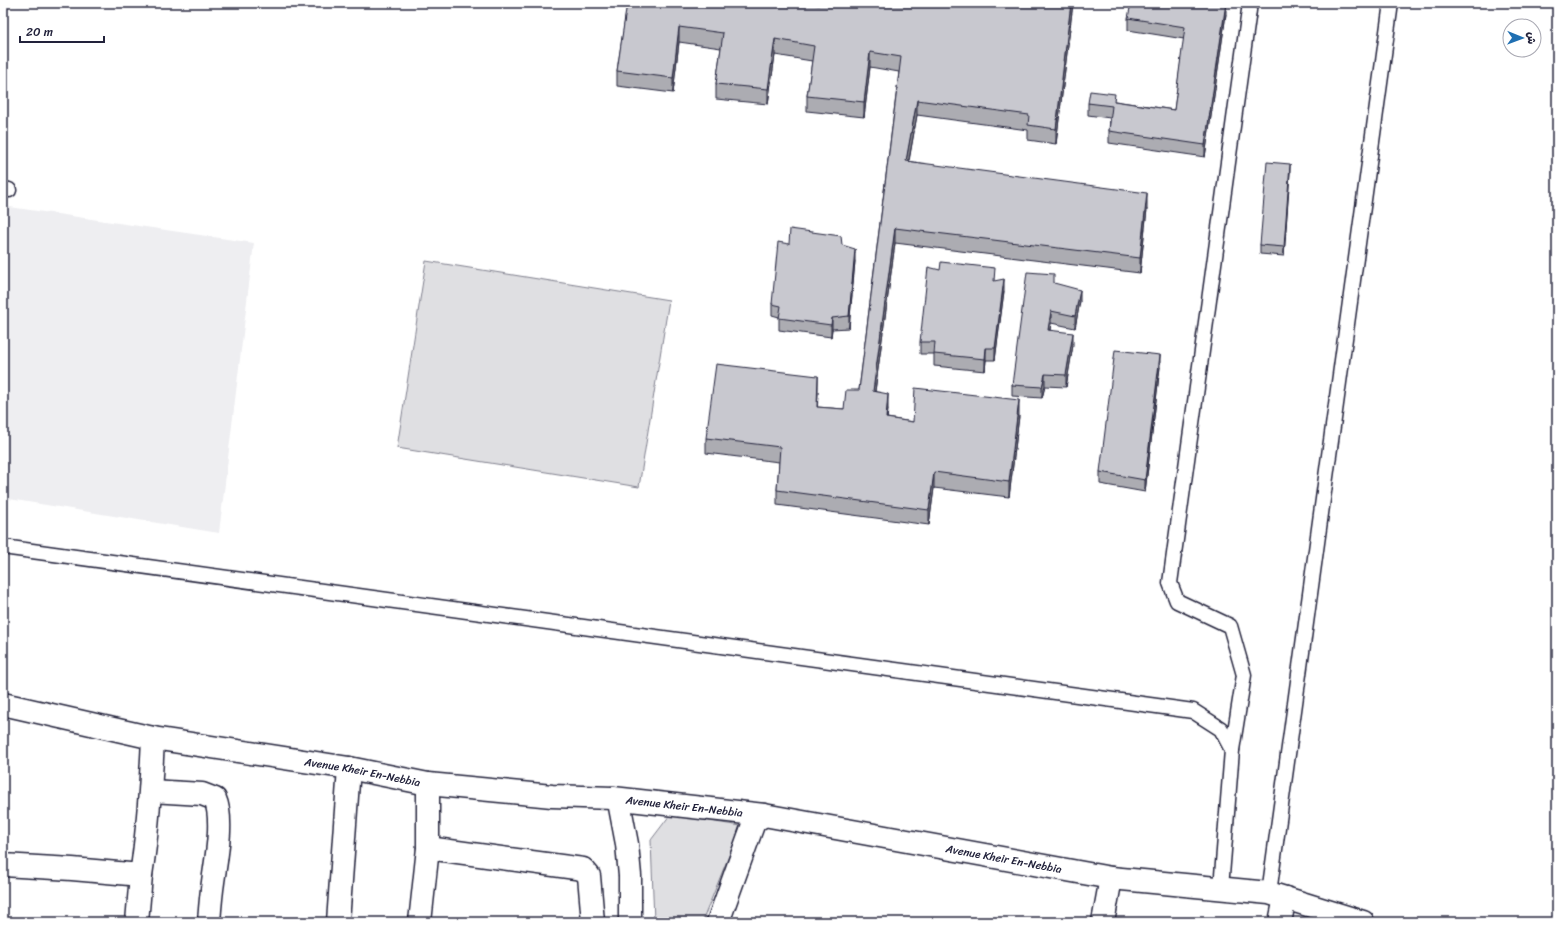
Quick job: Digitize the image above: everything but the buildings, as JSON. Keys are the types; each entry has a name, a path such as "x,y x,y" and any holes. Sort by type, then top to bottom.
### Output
{"main road":[{"name":"Avenue Kheir En-Nebbia","path":"3,704 153,738 348,768 428,784 552,796 613,798 764,815 1111,878 1221,888 1277,895 1364,922"},
{"path":"137,922 151,791 153,738"},
{"path":"338,922 348,768"},
{"path":"421,922 428,848 428,784"},
{"path":"151,791 202,794 214,799 217,804 218,856 213,881 209,922"},
{"path":"613,798 619,802 627,844 630,876 630,922"},
{"path":"718,922 754,822 764,815"},
{"path":"428,848 583,869 586,871 590,881 593,922"},
{"path":"3,865 141,875"},
{"path":"1103,922 1111,878"},
{"path":"1277,895 1280,922"}],"lane":[{"path":"1221,888 1232,750 1244,676 1230,626 1177,601 1170,583 1250,3"},
{"path":"1277,895 1391,3"},
{"path":"3,547 1193,712 1221,729 1232,750"}],"shaded area":[{"path":"3,206 254,243 219,533 3,498"},
{"path":"426,261 669,300 639,487 397,448"},
{"path":"670,815 741,826 702,922 654,922 651,840"}]}
